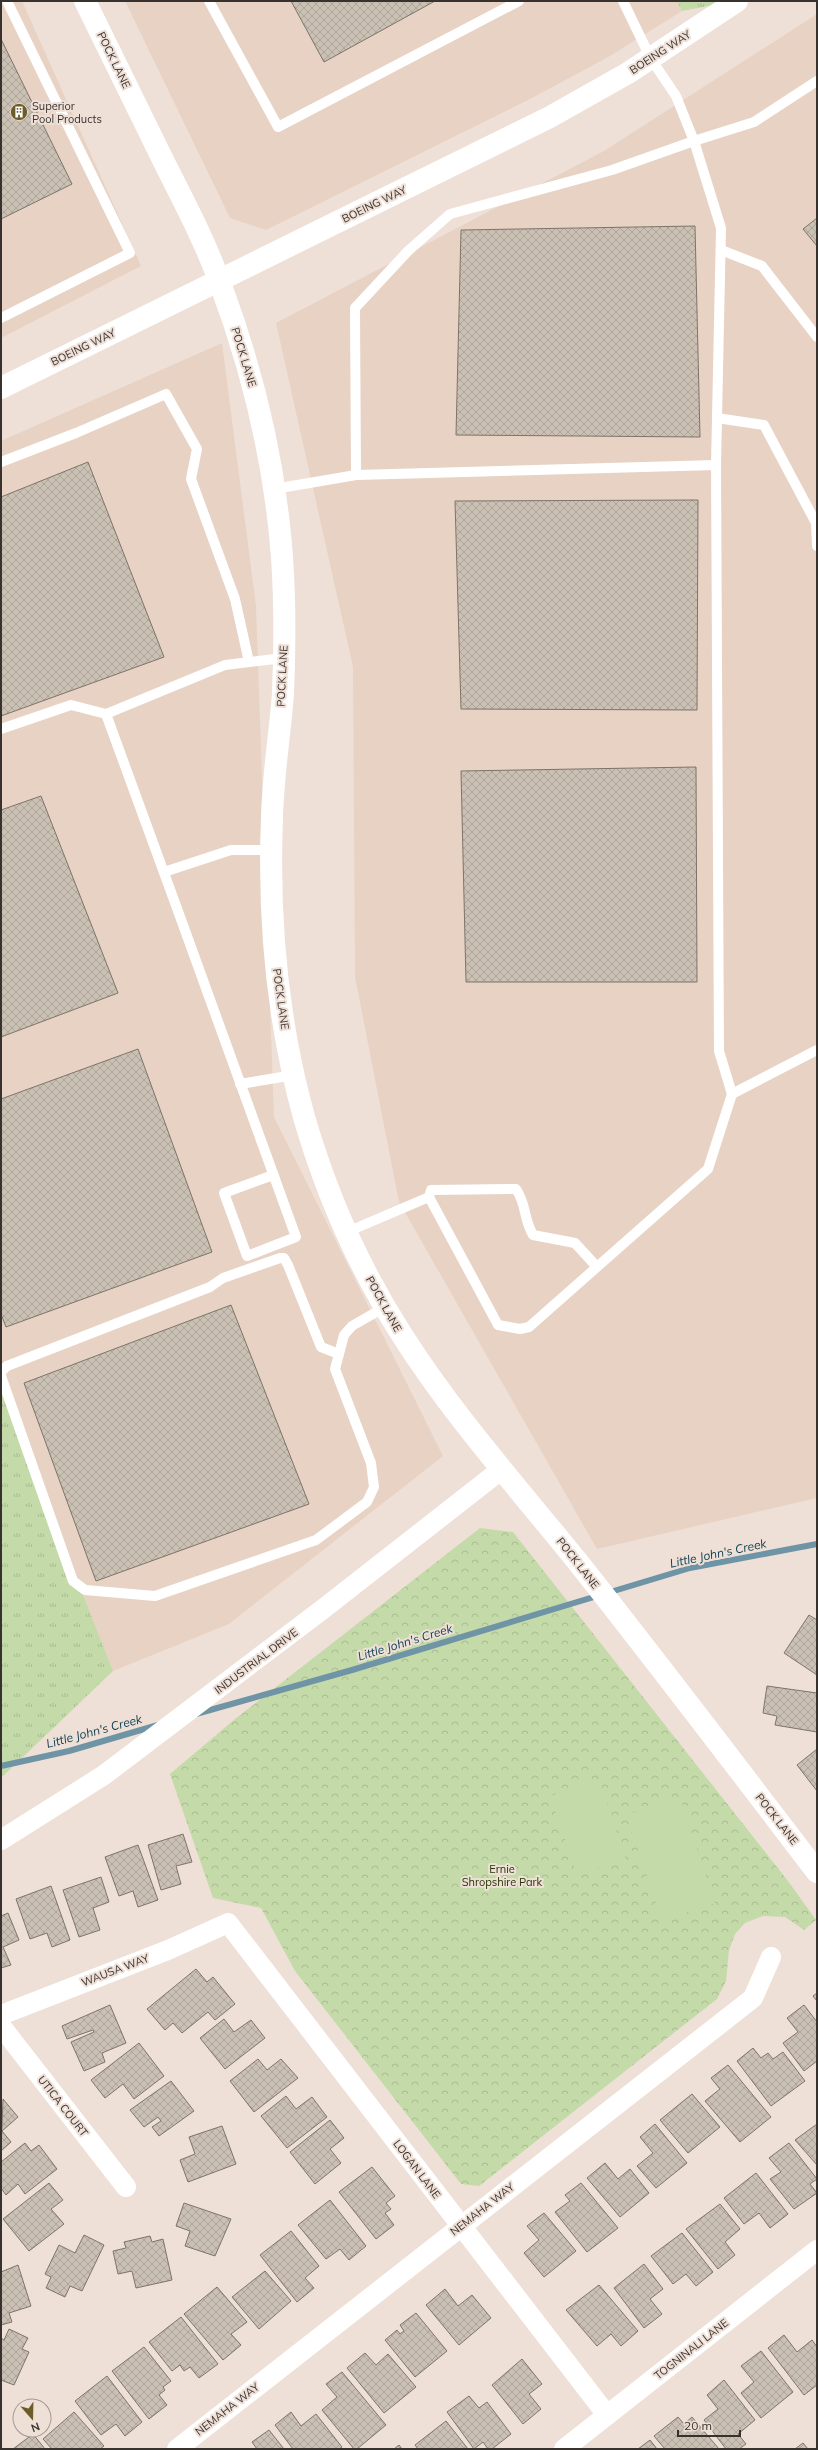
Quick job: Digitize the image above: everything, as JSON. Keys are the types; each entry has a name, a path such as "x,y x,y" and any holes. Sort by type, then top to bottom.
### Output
{"street":[{"name":"POCK LANE","path":"85,1 196,226 219,280 246,359 262,422 274,489 282,557 284,658 272,805 271,850 274,944 281,1009 294,1075 305,1119 326,1183 347,1232 385,1307 439,1390 623,1620 817,1872"},
{"name":"BOEING WAY","path":"1,388 550,117 650,59 737,1"},
{"name":"INDUSTRIAL DRIVE","path":"1,1840 104,1775 247,1668 502,1469"},
{"name":"WAUSA WAY","path":"1,2015 168,1950 228,1923"},
{"name":"LOGAN LANE","path":"228,1923 607,2415"},
{"name":"NEMAHA WAY","path":"177,2449 753,1998 771,1957"},
{"name":"UTICA COURT","path":"1,2026 126,2187"},
{"name":"TOGNINALI LANE","path":"564,2449 817,2250"}],"lane":[{"path":"1,318 130,253 7,1"},
{"path":"209,1 278,127 519,1"},
{"path":"597,1267 574,1243 533,1235 527,1224 524,1201 516,1189 436,1189 431,1190 429,1197 498,1325 520,1329 529,1327 597,1267 708,1169 732,1094 719,1052 716,465 721,228 694,141 676,96 650,59 623,1"},
{"path":"356,475 355,308 408,251 450,214 612,170 694,141 754,122 817,81"},
{"path":"721,250 762,266 817,337"},
{"path":"1,462 76,433 166,394 185,424 197,449 191,479 235,599 249,662"},
{"path":"717,418 764,425 816,523 817,546"},
{"path":"274,489 356,475 716,465"},
{"path":"1,729 72,705 106,714 225,665 284,658"},
{"path":"106,714 296,1237 247,1256 224,1193 273,1176"},
{"path":"164,872 231,850 271,850"},
{"path":"732,1094 817,1050"},
{"path":"240,1084 294,1075"},
{"path":"347,1232 429,1197"},
{"path":"1,1372 7,1366 210,1288 223,1278 280,1258 284,1258 288,1265 321,1347 339,1354"},
{"path":"1,1376 73,1581 85,1590 155,1596 316,1540 367,1502 374,1487 371,1463 335,1369 344,1335 352,1326 385,1307"}],"shaded area":[{"path":"1,1 22,1 141,266 1,338"},
{"path":"125,1 677,1 682,11 610,56 534,97 266,230 230,218"},
{"path":"817,14 817,1498 597,1549 399,1202 355,977 353,667 276,323 604,151"},
{"path":"222,343 256,606 274,1117 443,1456 229,1624 113,1671 1,1385 1,441"}],"green space":[{"path":"677,1 719,1 714,5 682,11"},
{"path":"1,1385 113,1671 1,1778"},
{"name":"Ernie Shropshire Park","path":"480,1528 513,1532 788,1881 816,1920 804,1930 785,1917 763,1916 745,1923 735,1934 729,1950 726,1981 717,1999 479,2186 461,2184 295,1971 261,1908 213,1898 170,1774 235,1719"},
{"path":"599,1779 626,1859 577,1875 550,1796"},
{"path":"680,1797 715,1903 662,1921 626,1815"}],"building":[{"path":"291,1 435,1 324,62"},
{"name":"Superior Pool Products","path":"1,39 72,184 1,219"},
{"path":"817,218 817,246 803,229"},
{"path":"695,226 700,437 456,435 461,230"},
{"path":"88,462 164,657 1,716 1,497"},
{"path":"698,500 697,710 461,709 455,501"},
{"path":"696,767 697,982 466,982 461,771"},
{"path":"41,796 118,993 1,1037 1,810"},
{"path":"138,1049 212,1252 6,1327 1,1314 1,1099"},
{"path":"231,1305 309,1504 96,1581 24,1383"},
{"path":"809,1615 817,1620 817,1675 784,1653"},
{"path":"767,1686 817,1693 817,1732 775,1725 777,1716 763,1713"},
{"path":"817,1749 817,1791 797,1765"},
{"path":"183,1834 192,1862 176,1866 181,1884 161,1890 148,1845"},
{"path":"138,1845 158,1900 138,1907 133,1891 119,1896 105,1857"},
{"path":"101,1877 109,1902 93,1908 100,1930 79,1937 63,1890"},
{"path":"51,1886 70,1940 52,1947 47,1933 30,1939 16,1899"},
{"path":"8,1913 19,1940 3,1947 11,1965 1,1968 1,1916"},
{"path":"196,1969 207,1982 213,1977 235,2004 215,2020 208,2012 182,2033 173,2023 165,2030 147,2009"},
{"path":"817,1993 817,2001 813,1996"},
{"path":"110,2005 126,2043 102,2053 105,2062 84,2071 71,2042 94,2032 93,2030 67,2039 62,2026"},
{"path":"804,2005 817,2022 817,2061 804,2071 783,2043 798,2032 787,2018"},
{"path":"224,2019 234,2032 251,2020 265,2038 225,2069 200,2038"},
{"path":"139,2043 164,2076 134,2099 123,2084 105,2098 91,2080"},
{"path":"753,2048 761,2058 768,2053 773,2059 783,2052 805,2081 771,2106 737,2061"},
{"path":"258,2059 267,2070 281,2059 298,2078 254,2112 230,2081"},
{"path":"728,2065 771,2117 740,2142 705,2101 720,2089 711,2078"},
{"path":"171,2081 194,2111 159,2136 152,2127 161,2121 158,2117 144,2127 130,2110"},
{"path":"692,2094 720,2127 688,2153 660,2120"},
{"path":"286,2096 296,2109 312,2097 327,2117 287,2148 261,2116"},
{"path":"3,2099 18,2117 2,2131 11,2142 1,2151"},
{"path":"330,2120 344,2138 330,2149 341,2163 315,2184 290,2152"},
{"path":"655,2124 687,2163 656,2188 637,2166 653,2153 640,2137"},
{"path":"817,2124 817,2165 795,2140"},
{"path":"222,2126 236,2164 188,2182 180,2160 195,2154 189,2137"},
{"path":"25,2143 31,2151 39,2145 57,2169 25,2194 18,2184 6,2195 1,2188 1,2162"},
{"path":"789,2143 817,2179 810,2184 817,2193 794,2209 770,2179 781,2172 769,2158"},
{"path":"605,2163 618,2179 630,2169 649,2193 620,2217 587,2178"},
{"path":"372,2167 395,2196 386,2203 391,2209 385,2213 394,2225 376,2239 339,2192"},
{"path":"756,2173 788,2214 770,2228 759,2213 744,2224 724,2198"},
{"path":"49,2183 63,2200 51,2209 64,2224 29,2251 3,2219"},
{"path":"581,2183 618,2228 587,2252 555,2212 570,2201 565,2195"},
{"path":"330,2200 366,2246 349,2260 340,2249 326,2259 298,2225"},
{"path":"184,2203 231,2219 215,2256 185,2246 190,2231 176,2226"},
{"path":"720,2204 740,2229 725,2242 735,2255 718,2269 686,2229"},
{"path":"544,2213 576,2251 544,2277 524,2253 539,2240 527,2226"},
{"path":"291,2231 319,2266 305,2278 314,2288 297,2302 260,2255"},
{"path":"682,2233 713,2272 696,2286 686,2274 673,2284 651,2256"},
{"path":"84,2235 104,2245 82,2291 70,2286 65,2297 46,2288 51,2277 45,2274 59,2245 75,2253"},
{"path":"150,2236 152,2242 163,2239 172,2280 136,2288 132,2271 118,2274 113,2251 126,2248 124,2242"},
{"path":"644,2264 663,2289 650,2299 662,2314 644,2328 614,2288"},
{"path":"18,2265 31,2306 9,2313 12,2322 1,2325 1,2272"},
{"path":"265,2271 291,2301 259,2329 232,2297"},
{"path":"599,2285 638,2331 621,2346 611,2334 597,2346 566,2310"},
{"path":"217,2287 247,2322 231,2334 241,2345 223,2360 184,2314"},
{"path":"445,2289 458,2306 472,2295 491,2318 459,2345 426,2305"},
{"path":"416,2313 447,2351 415,2377 385,2340 397,2330 400,2334 404,2331 400,2325"},
{"path":"181,2317 218,2364 199,2378 190,2367 184,2371 180,2365 172,2371 149,2342"},
{"path":"9,2329 28,2338 22,2349 29,2352 14,2385 1,2380 1,2338 4,2340"},
{"path":"784,2335 797,2352 812,2340 817,2347 817,2385 804,2395 768,2348"},
{"path":"144,2347 171,2381 163,2387 165,2390 159,2395 167,2405 149,2419 112,2371"},
{"path":"761,2351 793,2392 761,2418 741,2393 754,2382 741,2366"},
{"path":"365,2353 376,2365 388,2354 416,2387 384,2413 347,2368"},
{"path":"522,2359 542,2384 529,2394 541,2409 523,2424 492,2385"},
{"path":"342,2372 386,2425 357,2449 354,2449 322,2410 337,2397 326,2384"},
{"path":"107,2376 142,2422 125,2436 116,2424 101,2435 75,2401"},
{"path":"724,2380 755,2420 738,2434 746,2444 739,2449 726,2449 704,2420 718,2409 707,2395"},
{"path":"469,2396 479,2408 487,2402 511,2434 492,2449 488,2449 483,2442 474,2449 447,2412"},
{"path":"74,2412 104,2446 100,2449 52,2449 43,2439 52,2438 52,2431"},
{"path":"291,2412 301,2426 316,2414 342,2447 339,2449 293,2449 275,2425"},
{"path":"678,2417 684,2424 692,2417 719,2449 665,2449 654,2436"},
{"path":"446,2421 468,2449 418,2449 415,2445"},
{"path":"269,2430 284,2449 257,2449 252,2442"},
{"path":"28,2438 36,2438 45,2449 13,2449"},
{"path":"650,2440 657,2449 638,2449"},
{"path":"803,2443 808,2449 795,2449"},
{"path":"399,2445 402,2449 394,2449"}],"waterway":[{"name":"Little John's Creek","path":"196,1714 352,1670 690,1568 817,1544"},
{"name":"Little John's Creek","path":"1,1766 69,1751 158,1725"}],"place":[{"name":"Superior Pool Products","path":"19,112"}]}
